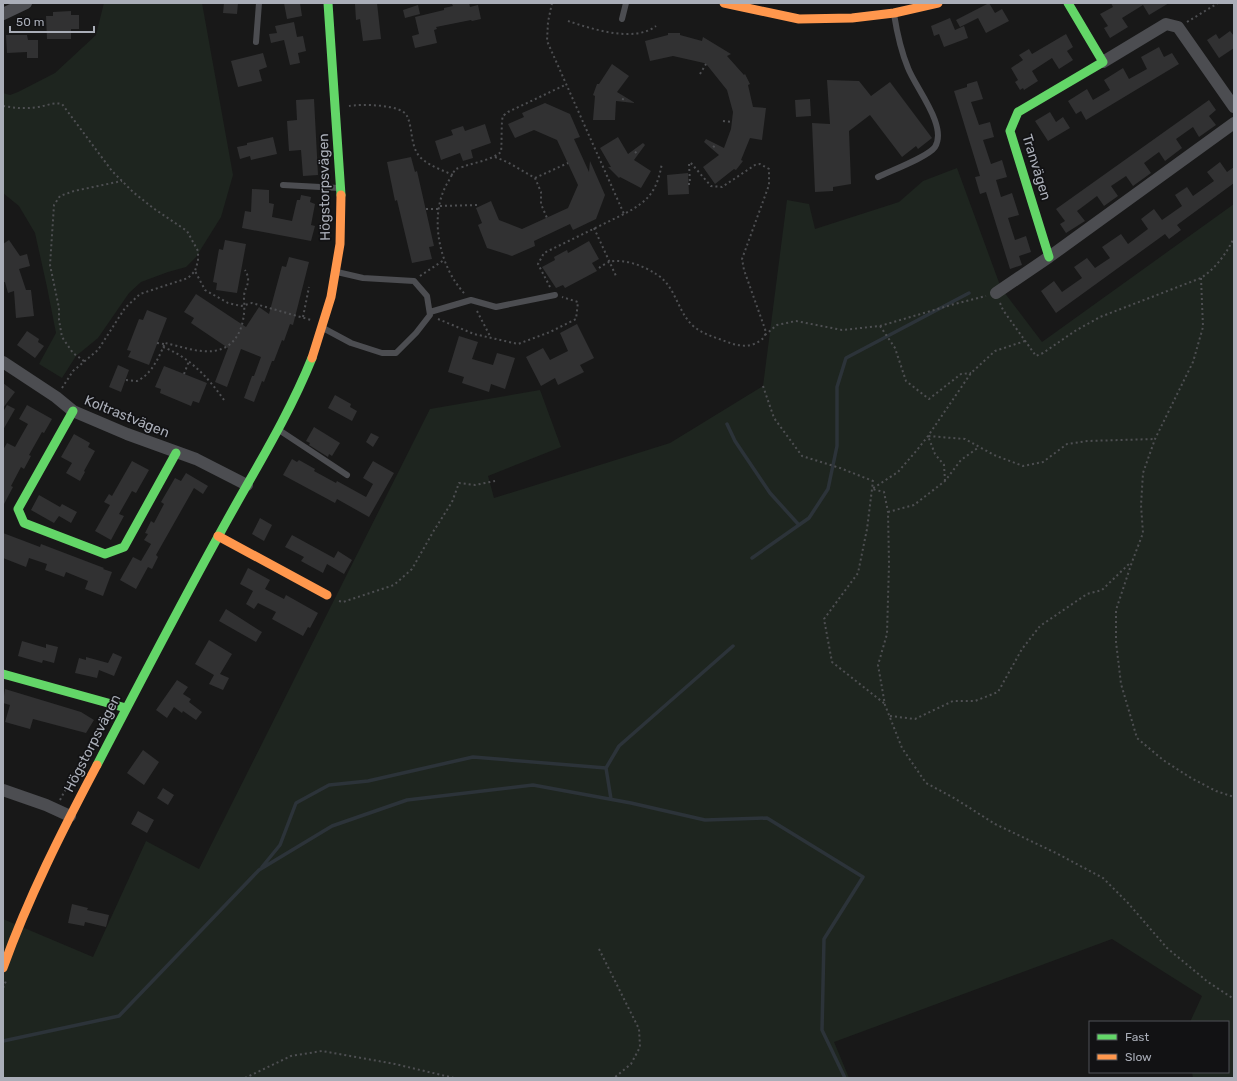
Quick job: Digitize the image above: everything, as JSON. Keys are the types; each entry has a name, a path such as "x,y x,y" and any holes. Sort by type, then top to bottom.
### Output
{"street":[{"path":"3,14 26,3"},
{"name":"Högstorpsvägen","path":"3,968 25,909 60,834 218,536 278,429 302,382 323,325 331,297 340,244 341,188 328,3"},
{"path":"724,3 799,18 852,18 894,13 938,3"},
{"path":"1068,3 1103,62"},
{"name":"Tranvägen","path":"1049,257 1010,131 1018,112 1166,24 1178,27"},
{"path":"1178,27 1234,107"},
{"path":"996,293 1049,257 1234,124"},
{"name":"Koltrastvägen","path":"3,362 56,397 73,411 126,434 196,459 247,484"},
{"path":"73,411 18,509 24,523 105,554 124,547 176,453"},
{"path":"218,536 327,595"},
{"path":"3,674 126,708"},
{"path":"3,790 46,805 70,816"}],"lane":[{"path":"256,42 259,3"},
{"path":"622,19 626,3"},
{"path":"878,177 922,157 935,147 938,134 935,119 923,94 908,70 897,36 894,13"},
{"path":"283,185 341,188"},
{"path":"335,272 363,278 414,281 428,296 430,313"},
{"path":"323,325 351,343 382,353 396,352 416,333 430,313 471,300 496,307 555,295"},
{"path":"278,429 347,475"}],"path":[{"path":"552,3 548,22 547,41 624,214"},
{"path":"1178,27 1218,3"},
{"path":"568,21 600,31 624,34 652,30 656,26"},
{"path":"700,74 706,64"},
{"path":"491,338 471,300 457,285 444,260 438,236 439,207 445,188 456,170 495,157 501,152 503,141 503,115 565,84"},
{"path":"622,99 627,100"},
{"path":"3,106 21,109 55,103 62,104 104,161 122,181 153,208 187,231 198,251 196,271 205,290 228,303 241,306 252,303 303,317 323,325"},
{"path":"343,106 391,107 401,110 407,115 413,142 419,156 431,165 453,175"},
{"path":"723,121 732,122"},
{"path":"635,153 638,150"},
{"path":"495,157 535,178 541,192 542,204 547,218"},
{"path":"688,184 690,184 690,162 711,186 716,187 722,187 755,165 760,164 769,169 769,185 742,259 744,270 766,335"},
{"path":"535,178 568,163"},
{"path":"430,313 474,334 518,344 550,332 576,319 578,302 555,295 538,264 540,259 544,253 636,208 656,187 662,163"},
{"path":"84,361 73,353 62,337 50,265 54,205 60,196 74,191 122,181"},
{"path":"426,209 477,205 478,207"},
{"path":"594,228 616,276"},
{"path":"599,268 609,262 620,261 634,264 656,274 666,282 686,318 693,326 703,334 742,346 754,343 764,338 777,325 796,321 842,330 880,326 996,293 1003,310 1036,356 1044,353 1075,332 1100,318 1201,278 1210,272 1226,252 1234,238"},
{"path":"414,281 444,260"},
{"path":"126,380 137,381 143,378 152,368 164,345 164,342 200,351 212,352 220,349 236,338 240,332 244,316 244,296 249,282 248,275 245,270"},
{"path":"56,397 73,371 98,350 125,308 140,294 188,278 196,271"},
{"path":"1201,278 1203,327 1193,362 1155,439 1143,473 1141,505 1143,533 1116,610 1116,642 1121,684 1138,738 1163,760 1191,778 1216,791 1234,797"},
{"path":"303,317 308,287"},
{"path":"880,326 895,348 906,381 929,399 961,374 971,373"},
{"path":"872,489 898,472 928,436 971,373 994,351 1025,341"},
{"path":"157,343 164,345 189,361 212,383 224,400"},
{"path":"184,374 189,361"},
{"path":"763,386 774,418 802,456 840,468 873,481 867,529 858,573 824,619 832,662 885,705"},
{"path":"928,436 965,439 994,455 1023,466 1043,462 1067,444 1087,441 1155,439"},
{"path":"928,436 935,454 944,465 945,481"},
{"path":"888,512 914,505 945,481 960,460 979,447"},
{"path":"327,595 343,602 394,586 412,569 452,502 459,483 475,485 495,480"},
{"path":"872,489 884,492 888,512 889,564 887,634 878,665 885,705 902,748 926,784 954,798 995,824 1056,853 1103,878 1128,903 1167,948 1208,982 1234,1000"},
{"path":"890,716 914,719 953,701 975,701 998,692 1022,649 1040,626 1087,594 1102,590 1132,562"},
{"path":"55,810 111,704"},
{"path":"599,949 639,1029 640,1047 631,1064 614,1078"},
{"path":"245,1078 291,1056 322,1051 395,1064 454,1078"}],"shaded area":[{"path":"104,3 202,3 233,175 221,217 196,257 186,267 141,282 129,293 98,338 76,356 62,378 39,364 56,333 35,233 19,206 3,193 3,93 10,95 18,92 55,73 96,35"},
{"path":"957,168 1001,288 1042,342 1234,204 1234,1078 1193,1078 1192,1073 1229,1073 1229,1021 1190,1021 1202,996 1112,939 834,1042 849,1078 3,1078 3,919 93,957 146,841 199,869 430,409 540,390 561,447 488,476 494,498 670,443 763,386 787,200 809,204 815,229 899,202 923,181"}],"building":[{"path":"224,3 238,3 237,14 223,13"},
{"path":"284,3 300,3 302,16 287,19"},
{"path":"377,3 381,39 363,41 360,19 356,20 355,4"},
{"path":"469,3 470,7 478,5 481,19 436,27 437,29 434,30 437,43 415,48 412,36 419,34 415,17 444,10 444,8 453,6 452,4"},
{"path":"989,3 995,13 1002,9 1009,21 986,33 978,18 960,27 956,20"},
{"path":"1111,3 1169,3 1149,15 1143,5 1122,18 1128,27 1110,38 1104,28 1108,26 1100,14 1113,7"},
{"path":"418,5 420,14 405,18 403,10"},
{"path":"71,11 71,15 79,15 79,29 71,29 71,39 47,39 46,16 53,16 53,12"},
{"path":"950,18 955,30 964,26 968,38 944,47 939,34 934,36 931,26"},
{"path":"294,22 297,37 303,36 306,51 298,53 300,63 290,65 284,40 271,43 269,34 277,33 275,26"},
{"path":"1230,31 1234,36 1234,48 1219,58 1207,40 1216,34 1219,39"},
{"path":"668,33 680,33 680,35 702,41 703,37 731,54 727,56 744,75 745,74 750,84 748,85 753,107 766,108 762,140 750,138 741,160 743,161 736,170 734,169 715,184 703,167 719,155 704,142 706,139 724,148 731,129 733,112 727,90 704,63 673,56 650,61 645,41 668,35"},
{"path":"1066,34 1073,47 1067,51 1073,60 1059,69 1052,58 1032,71 1038,81 1024,90 1023,88 1020,90 1015,82 1018,80 1011,68 1023,60 1019,55 1029,49 1032,54"},
{"path":"6,35 27,35 28,40 38,40 38,58 27,58 27,52 7,53"},
{"path":"1159,47 1164,57 1172,53 1179,64 1086,120 1081,111 1076,114 1068,101 1087,89 1093,100 1110,90 1104,80 1123,68 1129,79 1147,69 1141,57"},
{"path":"263,53 267,67 259,70 262,81 238,87 231,61"},
{"path":"612,64 629,76 617,92 635,103 616,101 615,120 593,120 595,96 593,95 597,84 599,84"},
{"path":"827,80 859,81 871,96 890,82 932,138 918,149 916,146 902,157 870,115 849,131 851,184 833,187 833,191 815,192 812,123 830,124"},
{"path":"977,81 983,99 971,102 979,125 990,122 994,137 983,140 991,164 1002,160 1007,177 996,180 1001,197 1012,193 1019,215 1008,218 1015,240 1026,236 1031,252 1019,256 1022,265 1010,269 986,192 980,194 975,177 980,176 954,91 967,87 967,84"},
{"path":"314,99 318,175 303,176 301,150 289,151 287,121 297,120 296,100"},
{"path":"810,99 811,116 796,117 795,100"},
{"path":"1209,100 1216,110 1209,116 1216,125 1199,137 1193,127 1176,139 1182,148 1165,161 1159,152 1144,163 1151,173 1133,186 1126,176 1111,186 1118,196 1104,206 1097,196 1077,211 1085,221 1066,233 1060,224 1065,221 1056,209"},
{"path":"545,103 570,114 580,137 574,139 589,172 590,161 605,195 596,219 573,230 570,224 534,241 535,246 512,256 487,248 478,225 482,223 476,208 491,201 499,220 522,229 568,208 578,185 557,140 534,130 515,138 508,124 524,117 522,113"},
{"path":"1050,112 1056,122 1063,117 1070,128 1048,141 1035,121"},
{"path":"485,124 491,143 471,150 473,158 463,161 460,153 441,160 435,141 453,135 451,130 463,126 465,131"},
{"path":"273,137 277,154 251,160 250,156 240,159 237,147"},
{"path":"618,137 628,154 643,143 645,145 634,160 651,171 641,188 620,177 619,178 608,167 611,167 600,148"},
{"path":"411,157 415,172 417,171 434,246 429,247 432,259 412,263 397,200 395,201 387,162"},
{"path":"1220,162 1227,172 1234,167 1234,183 1177,225 1181,230 1169,239 1165,234 1056,313 1041,291 1054,281 1062,292 1082,278 1074,267 1087,258 1095,268 1110,258 1102,247 1121,234 1128,244 1148,229 1141,219 1154,209 1162,220 1182,206 1175,195 1187,187 1193,196 1214,181 1207,172"},
{"path":"688,173 689,194 668,195 667,175"},
{"path":"252,189 269,190 269,203 274,204 272,217 292,221 297,200 300,200 301,195 311,197 310,202 315,204 311,225 315,226 311,241 242,228 245,211 251,212"},
{"path":"9,240 20,256 27,254 30,266 19,269 26,290 31,290 34,316 16,318 14,291 8,293 5,282 3,282 3,244"},
{"path":"225,240 246,244 237,293 216,290 217,283 213,282 219,249 223,250"},
{"path":"589,241 599,259 592,263 597,271 565,288 563,285 556,288 542,267 555,260 554,257 567,250 568,253"},
{"path":"289,257 309,262 293,325 290,324 284,341 282,340 264,382 262,381 254,402 244,398 261,357 241,349 227,387 215,382 228,348 191,323 194,318 184,312 196,294 246,327 259,307 269,314 282,266 286,267"},
{"path":"147,310 167,318 149,365 128,357 131,351 127,350 139,319 143,320"},
{"path":"577,324 594,358 580,365 584,372 558,385 555,378 541,386 526,357 543,348 550,360 568,351 560,333"},
{"path":"27,331 39,339 38,342 44,346 35,358 17,345"},
{"path":"459,336 478,342 472,359 493,365 497,353 515,358 505,389 491,384 489,392 462,383 464,377 448,372"},
{"path":"118,365 129,370 121,392 109,387"},
{"path":"164,366 207,383 199,403 193,401 191,406 160,393 161,389 155,387"},
{"path":"3,383 15,392 3,408"},
{"path":"335,395 351,404 350,407 357,411 352,421 328,408"},
{"path":"7,405 15,409 3,430 3,412"},
{"path":"27,405 52,419 44,433 42,432 29,455 31,456 24,469 21,467 3,506 3,450 7,443 15,447 28,424 19,419"},
{"path":"314,427 340,443 332,456 329,454 328,457 309,445 310,443 306,441"},
{"path":"371,433 379,437 373,447 366,442"},
{"path":"74,434 90,443 88,447 95,451 80,481 66,473 72,463 61,457"},
{"path":"292,459 297,462 299,460 315,469 314,471 336,483 337,481 366,497 373,484 363,478 373,461 394,473 369,517 337,499 335,503 283,475"},
{"path":"132,461 149,470 136,493 132,491 119,514 124,516 111,540 95,531 110,505 104,502 109,494 112,496"},
{"path":"186,473 208,486 203,494 194,488 156,555 158,557 152,569 148,567 136,589 120,580 133,557 141,561 151,544 144,540 148,534 145,533 151,521 154,523 164,504 161,502 175,478 181,481"},
{"path":"39,495 60,507 62,504 77,512 71,523 59,516 54,523 31,510"},
{"path":"260,518 272,525 264,541 252,534"},
{"path":"3,533 40,547 41,544 112,572 103,596 85,589 88,581 66,572 64,577 45,570 47,564 29,558 26,567 3,558"},
{"path":"292,535 334,558 338,551 352,560 344,574 327,564 323,573 301,561 304,557 285,547"},
{"path":"248,568 270,580 265,589 284,599 286,595 318,613 310,628 308,627 303,636 272,619 276,612 258,603 254,609 246,604 253,591 240,584"},
{"path":"226,609 262,632 256,642 219,621"},
{"path":"209,640 232,654 220,674 229,678 223,690 209,684 214,675 195,664"},
{"path":"22,641 46,648 46,644 58,647 54,663 43,660 42,663 18,656"},
{"path":"113,653 122,657 114,676 99,670 97,678 75,673 79,658 86,660 86,657 108,663"},
{"path":"177,680 188,687 183,694 191,699 189,702 202,712 196,720 174,707 167,718 156,710"},
{"path":"5,689 81,712 94,720 86,733 33,719 30,729 5,722 10,705 3,703"},
{"path":"143,750 159,762 144,785 127,773"},
{"path":"163,788 174,795 168,805 157,798"},
{"path":"138,811 154,820 147,833 131,824"},
{"path":"72,904 88,908 87,910 109,915 106,927 85,922 84,926 68,923"}],"waterway":[{"path":"752,558 809,518 828,489 837,446 837,387 846,358 969,293"},
{"path":"727,424 735,441 770,493 799,525"},
{"path":"611,799 606,768 619,746 733,646"},
{"path":"262,867 280,845 296,803 329,785 368,781 473,757 606,768"},
{"path":"3,1041 119,1016 259,870 332,826 407,800 533,785 631,803 705,820 767,818 863,877 824,939 822,1030 845,1078"}],"traffic: fast":[{"path":"328,3 341,195"},
{"path":"1049,257 1010,131 1018,112 1103,62 1068,3"},
{"path":"97,765 188,592 280,426 312,358"},
{"path":"73,411 18,509 24,523 105,554 124,547 176,453"},
{"path":"3,674 126,708"}],"traffic: slow":[{"path":"724,3 799,19 852,18 894,13 938,3"},
{"path":"312,358 331,297 340,244 341,195"},
{"path":"218,536 327,595"},
{"path":"3,968 23,916 46,865 97,765"}]}
